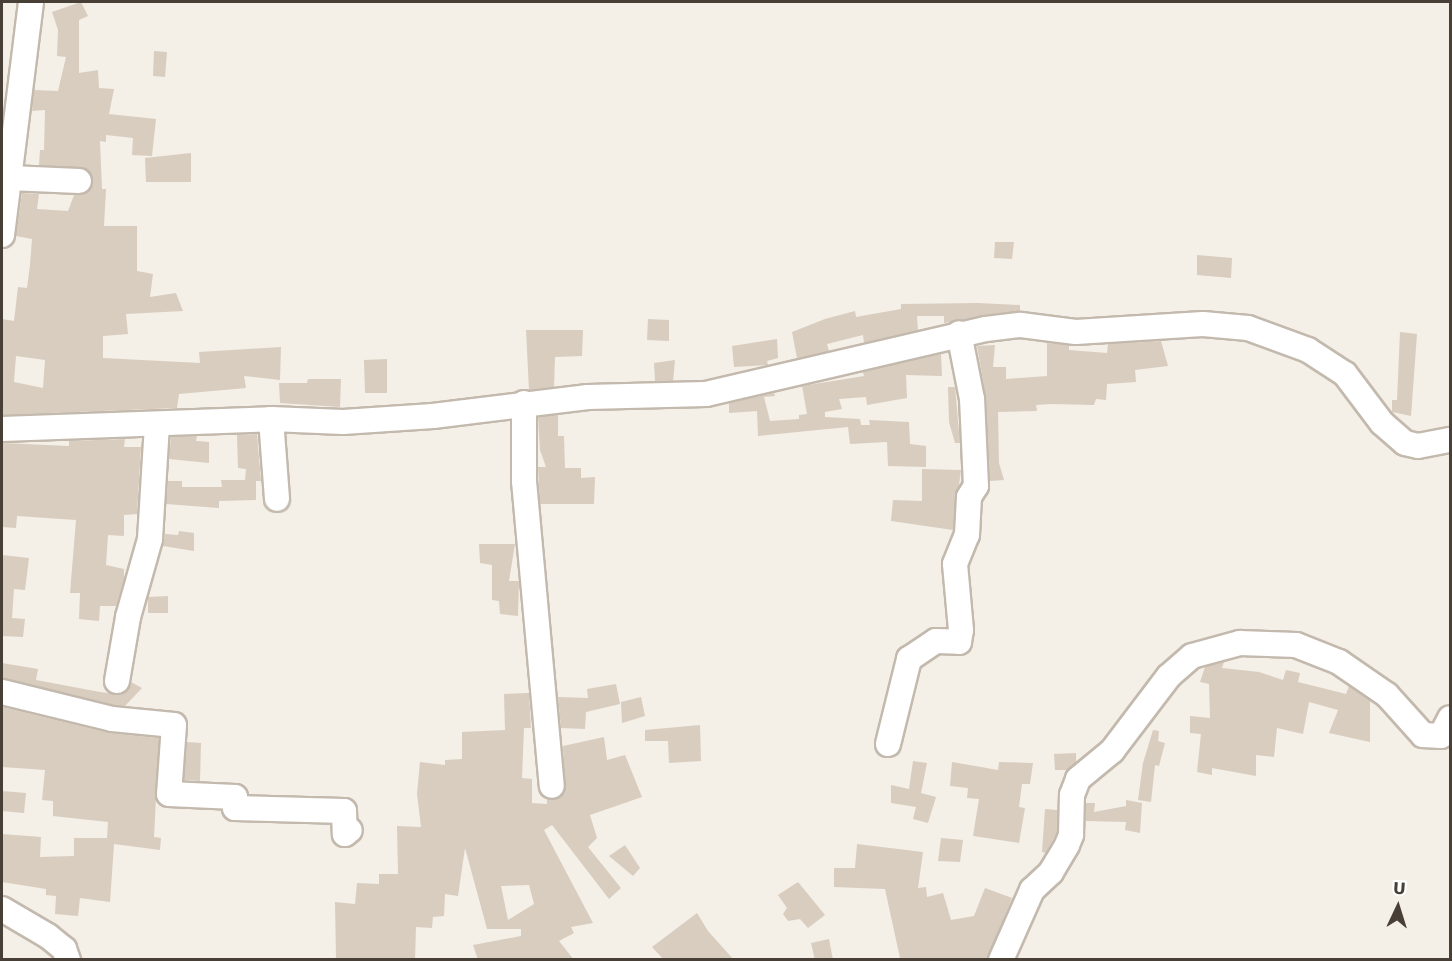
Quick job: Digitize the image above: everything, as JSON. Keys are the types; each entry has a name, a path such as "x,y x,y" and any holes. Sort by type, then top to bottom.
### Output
{"street":[{"path":"2,235 31,2"},
{"path":"9,178 80,181"},
{"path":"2,429 271,419 343,422 433,416 524,403 706,394 959,333 1021,325 1076,332 1195,324 1248,328 1286,340 1331,364 1405,443 1428,446 1450,440"},
{"path":"888,744 909,659 936,641 959,642 961,630 955,564 967,535 969,496 976,486 972,399 959,333"},
{"path":"524,403 524,481 552,786"},
{"path":"271,419 277,499"},
{"path":"117,681 128,617 150,539 157,425"},
{"path":"1001,960 1032,890 1051,872 1067,846 1078,779 1112,751 1169,676 1192,656 1240,643 1296,645 1339,662 1387,695 1423,735 1441,736 1450,718"},
{"path":"2,692 112,719 174,725 169,794 235,797 235,808 344,811 345,834 350,830"},
{"path":"2,909 48,936 64,949 68,960"}],"building":[{"path":"81,2 88,16 79,20 79,73 98,70 99,88 114,89 109,114 156,119 152,156 132,155 133,138 106,135 106,142 100,141 102,189 106,189 104,226 137,226 137,271 153,274 150,297 176,293 183,311 126,314 128,334 103,336 103,358 200,363 199,352 281,347 280,380 244,376 246,388 179,394 177,408 2,415 2,319 14,321 18,287 27,288 30,265 32,239 16,236 22,193 39,194 37,209 68,211 74,195 86,193 93,182 86,169 39,165 40,150 44,150 45,110 32,111 34,90 58,91 66,57 57,56 58,30 52,12","holes":["16,356 45,360 43,388 14,382"]},
{"path":"154,51 167,52 165,77 153,76"},
{"path":"191,153 191,182 146,182 145,158"},
{"path":"995,242 1014,242 1012,259 994,258"},
{"path":"1197,255 1232,258 1231,278 1197,275"},
{"path":"901,304 1020,305 1020,311 944,323 944,316 917,316 918,330 864,343 863,335 827,344 829,351 797,358 792,332 825,319 855,311 856,317 901,309"},
{"path":"648,319 669,320 669,341 647,340"},
{"path":"526,330 583,330 582,356 555,357 554,387 529,390"},
{"path":"1400,332 1417,334 1411,416 1392,412 1392,400 1397,400"},
{"path":"777,339 778,358 767,361 768,365 734,367 732,346"},
{"path":"1161,341 1168,366 1135,370 1136,382 1107,384 1106,400 1096,399 1094,405 1036,405 1037,411 998,412 999,463 1004,480 990,481 986,398 977,346 995,345 993,367 1006,367 1006,379 1047,376 1047,343 1069,345 1069,350 1107,353 1108,344"},
{"path":"941,354 942,376 906,375 907,398 867,405 866,397 839,399 842,409 825,412 825,417 860,419 861,425 870,425 869,420 909,422 910,444 926,446 926,467 888,466 887,442 850,444 848,427 758,436 757,411 729,413 729,403 774,393 775,396 764,397 770,421 799,419 799,415 807,414 802,386 864,376 863,372"},
{"path":"387,359 387,393 365,393 364,360"},
{"path":"675,360 673,381 655,381 654,363"},
{"path":"308,379 341,379 340,407 280,403 279,383 307,383"},
{"path":"948,387 955,387 960,443 955,443 949,422"},
{"path":"558,415 558,436 564,436 565,468 581,468 581,478 595,477 594,504 540,504 538,467 546,467 540,450 538,417"},
{"path":"257,434 261,481 256,481 256,500 219,501 219,508 166,504 168,481 182,481 182,487 222,487 221,480 245,480 246,469 238,468 237,435"},
{"path":"197,436 196,441 209,442 209,463 169,459 171,437"},
{"path":"125,439 124,447 141,447 137,514 124,515 124,536 108,535 106,565 124,569 124,579 116,606 100,606 99,621 79,619 80,593 70,593 76,520 17,516 16,528 2,527 2,443 69,446 69,441"},
{"path":"922,469 961,470 953,530 891,521 893,500 922,501"},
{"path":"179,531 194,533 194,551 163,546 165,534 178,535"},
{"path":"479,544 515,544 509,581 519,581 518,616 500,614 499,601 492,600 492,565 480,563"},
{"path":"2,555 29,558 25,590 14,589 12,618 25,619 23,637 2,636"},
{"path":"168,596 168,613 148,613 148,597"},
{"path":"1224,662 1222,668 1259,672 1283,680 1286,670 1300,673 1298,682 1346,694 1349,686 1370,701 1370,742 1329,733 1338,710 1309,702 1303,734 1277,728 1274,757 1256,755 1256,776 1212,768 1212,775 1197,772 1201,734 1190,733 1190,716 1210,718 1209,684 1200,682 1205,667"},
{"path":"2,663 38,669 36,680 100,692 121,695 131,682 142,688 125,706 114,705 2,678"},
{"path":"616,684 620,704 586,712 585,729 561,728 558,697 588,698 587,689"},
{"path":"529,693 531,728 524,728 522,778 532,779 532,803 547,804 547,799 560,798 565,792 563,746 604,737 607,760 625,755 642,797 590,815 597,838 588,847 621,888 609,899 552,825 544,830 593,923 571,927 574,933 559,941 574,960 478,960 473,945 521,936 521,929 487,929 465,848 458,896 445,894 444,916 433,917 432,928 416,927 415,960 336,960 335,902 355,904 357,883 379,884 379,874 398,874 397,826 421,827 417,794 420,762 445,765 445,760 462,759 462,732 505,730 504,694","holes":["529,885 534,904 508,920 501,886"]},
{"path":"641,697 645,716 622,723 621,702"},
{"path":"2,707 109,733 159,738 154,837 161,838 160,850 114,844 110,902 80,898 78,916 55,914 56,896 46,895 46,889 2,882 2,834 41,837 40,857 74,856 74,838 107,838 108,822 53,816 53,801 42,800 45,770 2,767"},
{"path":"700,725 701,761 669,763 668,741 645,741 645,730"},
{"path":"1153,730 1159,731 1158,741 1165,743 1159,766 1155,765 1151,802 1138,800 1143,763"},
{"path":"187,742 201,743 200,781 184,780"},
{"path":"1076,753 1076,762 1068,770 1055,770 1054,754"},
{"path":"913,761 927,763 921,793 936,797 928,823 913,819 916,807 891,803 891,785 909,789"},
{"path":"952,762 998,770 999,762 1033,763 1030,784 1022,784 1019,807 1025,808 1019,843 973,836 979,799 967,798 968,788 950,786"},
{"path":"2,791 26,793 24,813 2,811"},
{"path":"1126,800 1142,803 1140,833 1125,830 1126,822 1086,821 1086,803 1095,803 1094,812 1126,806"},
{"path":"1045,809 1057,810 1057,832 1046,853 1042,852"},
{"path":"941,838 963,840 960,862 938,861"},
{"path":"857,844 923,852 918,888 926,887 927,897 943,893 951,920 974,916 985,888 1012,898 987,960 900,958 885,889 834,887 834,868 855,868"},
{"path":"625,845 640,868 633,876 609,856"},
{"path":"798,882 825,915 808,928 800,919 788,921 783,914 787,908 778,895"},
{"path":"697,913 708,931 734,960 664,960 652,947"},
{"path":"829,939 833,960 815,960 811,943"}]}
